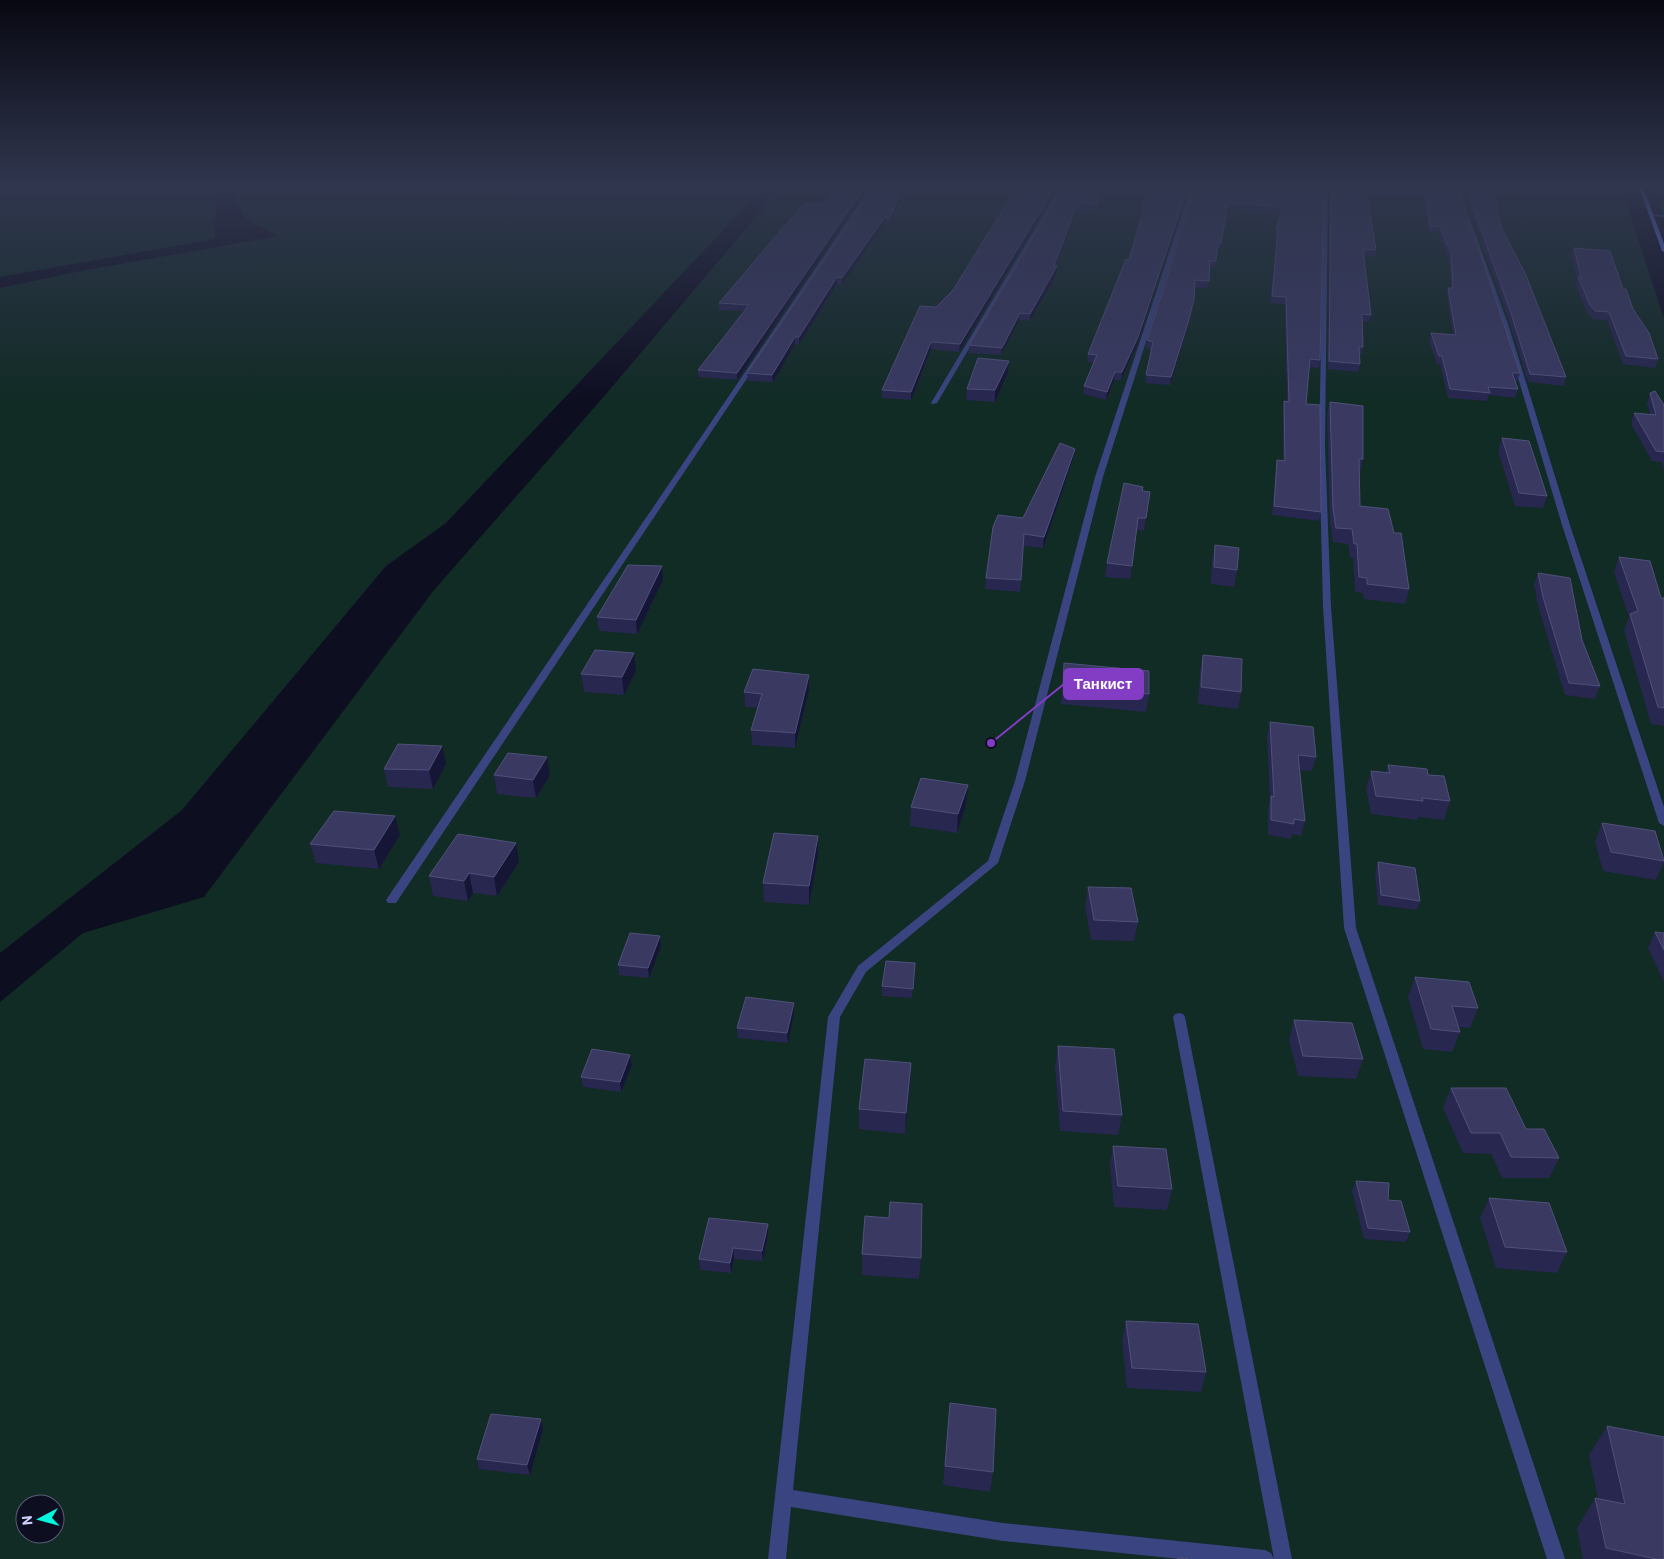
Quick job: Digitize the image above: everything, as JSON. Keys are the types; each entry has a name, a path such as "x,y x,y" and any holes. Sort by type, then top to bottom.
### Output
{"lane":[{"path":"392,900 826,257"},
{"path":"934,403 1021,257"},
{"path":"777,1559 834,1017 862,969 993,863 1020,782 1099,477 1170,257"},
{"path":"1325,257 1322,446 1326,607 1350,928 1556,1559"},
{"path":"1481,257 1504,324 1566,525 1664,823"},
{"path":"1179,1018 1283,1559"},
{"path":"784,1497 1003,1532 1265,1559"}],"green space":[{"path":"0,257 115,257 0,277"},
{"path":"161,257 698,257 446,523 386,566 182,810 0,953 0,288"},
{"path":"722,257 1644,257 1664,319 1664,1559 0,1559 0,1002 83,933 204,897 434,590 606,394"}],"building":[{"path":"758,257 817,257 737,373 698,370 749,305 719,303"},
{"path":"826,257 857,257 842,278 837,277 799,337 795,337 772,375 747,373"},
{"path":"974,257 1013,257 960,344 931,342 911,392 882,390 920,306 936,307 953,290"},
{"path":"1022,257 1058,257 1054,266 1057,266 1030,314 1020,313 1002,348 969,345"},
{"path":"1130,257 1165,257 1138,337 1122,372 1115,372 1107,392 1084,386 1097,355 1088,354 1126,259 1129,260"},
{"path":"1174,257 1216,257 1216,261 1210,261 1209,281 1195,280 1194,299 1171,377 1146,375 1153,342 1147,340"},
{"path":"1276,257 1322,257 1320,360 1310,359 1306,404 1320,405 1321,512 1274,506 1277,460 1285,461 1284,401 1289,402 1286,297 1272,296"},
{"path":"1330,257 1364,257 1371,315 1362,314 1363,347 1359,347 1360,364 1329,361"},
{"path":"1451,257 1481,257 1520,373 1512,373 1518,389 1488,387 1490,393 1450,389 1442,356 1439,356 1431,333 1456,335 1448,288 1453,288"},
{"path":"1491,257 1517,257 1525,273 1566,377 1530,374"},
{"path":"1576,257 1612,257 1623,289 1626,289 1633,309 1649,333 1658,359 1626,356 1609,312 1595,311 1590,305 1578,277 1581,277"},
{"path":"978,358 1009,361 995,390 967,389"},
{"path":"1655,391 1664,405 1664,452 1656,451 1634,413 1656,415 1650,393"},
{"path":"1330,402 1363,406 1363,459 1359,459 1360,506 1388,509 1394,533 1401,533 1409,589 1367,584 1367,578 1359,577 1357,544 1354,544 1352,529 1336,528 1333,508"},
{"path":"1502,438 1529,441 1547,496 1519,493"},
{"path":"1060,443 1075,449 1044,537 1024,534 1021,580 986,578 993,527 998,515 1023,518"},
{"path":"1124,483 1143,487 1142,491 1150,492 1146,518 1138,518 1132,566 1107,563"},
{"path":"1215,545 1239,548 1237,570 1214,567"},
{"path":"1619,557 1650,561 1661,598 1664,598 1664,708 1658,707 1630,614 1638,611"},
{"path":"628,565 662,566 636,620 597,617"},
{"path":"1538,573 1570,578 1582,640 1600,686 1569,683 1543,597"},
{"path":"595,650 634,653 622,677 581,674"},
{"path":"1203,655 1242,659 1241,692 1201,687"},
{"path":"1064,663 1149,671 1149,694 1063,686"},
{"path":"753,669 809,675 795,733 751,730 762,694 744,692"},
{"path":"1270,722 1313,727 1316,757 1298,755 1305,821 1294,819 1294,824 1271,820 1271,796 1274,797"},
{"path":"398,744 442,746 429,770 384,769"},
{"path":"508,753 547,757 533,780 494,775"},
{"path":"1388,765 1427,769 1428,775 1444,776 1450,801 1422,798 1423,801 1376,796 1371,771 1390,773"},
{"path":"921,778 968,785 958,814 911,807"},
{"path":"334,811 395,816 374,850 310,844"},
{"path":"1602,823 1655,831 1664,861 1611,852"},
{"path":"774,833 818,836 809,886 763,883"},
{"path":"458,834 516,843 494,877 469,873 464,881 429,876"},
{"path":"1378,862 1415,868 1420,901 1381,895"},
{"path":"1088,887 1131,888 1138,922 1094,920"},
{"path":"1655,932 1664,933 1664,950"},
{"path":"630,933 660,936 648,968 618,965"},
{"path":"886,961 915,963 913,989 882,986"},
{"path":"1415,977 1469,982 1478,1008 1452,1006 1460,1032 1431,1029"},
{"path":"746,997 794,1003 787,1033 737,1028"},
{"path":"1294,1020 1352,1023 1363,1059 1303,1056"},
{"path":"1058,1046 1114,1049 1122,1115 1063,1111"},
{"path":"592,1049 630,1055 620,1082 581,1077"},
{"path":"865,1059 911,1063 906,1113 859,1109"},
{"path":"1451,1088 1506,1088 1526,1129 1544,1129 1559,1158 1511,1157 1500,1133 1471,1133"},
{"path":"1113,1146 1166,1149 1172,1189 1118,1186"},
{"path":"1356,1181 1389,1183 1388,1200 1401,1201 1410,1232 1368,1228"},
{"path":"1489,1198 1549,1203 1567,1252 1505,1247"},
{"path":"890,1202 922,1204 921,1258 862,1254 865,1216 889,1218"},
{"path":"709,1218 768,1224 762,1251 733,1248 730,1263 699,1259"},
{"path":"1126,1321 1198,1324 1206,1372 1132,1368"},
{"path":"950,1403 996,1409 993,1472 945,1466"},
{"path":"491,1414 541,1419 527,1465 477,1459"},
{"path":"1607,1426 1664,1437 1664,1559 1606,1548 1595,1498 1625,1504"}],"place":[{"name":"Танкист","path":"991,743"}]}
